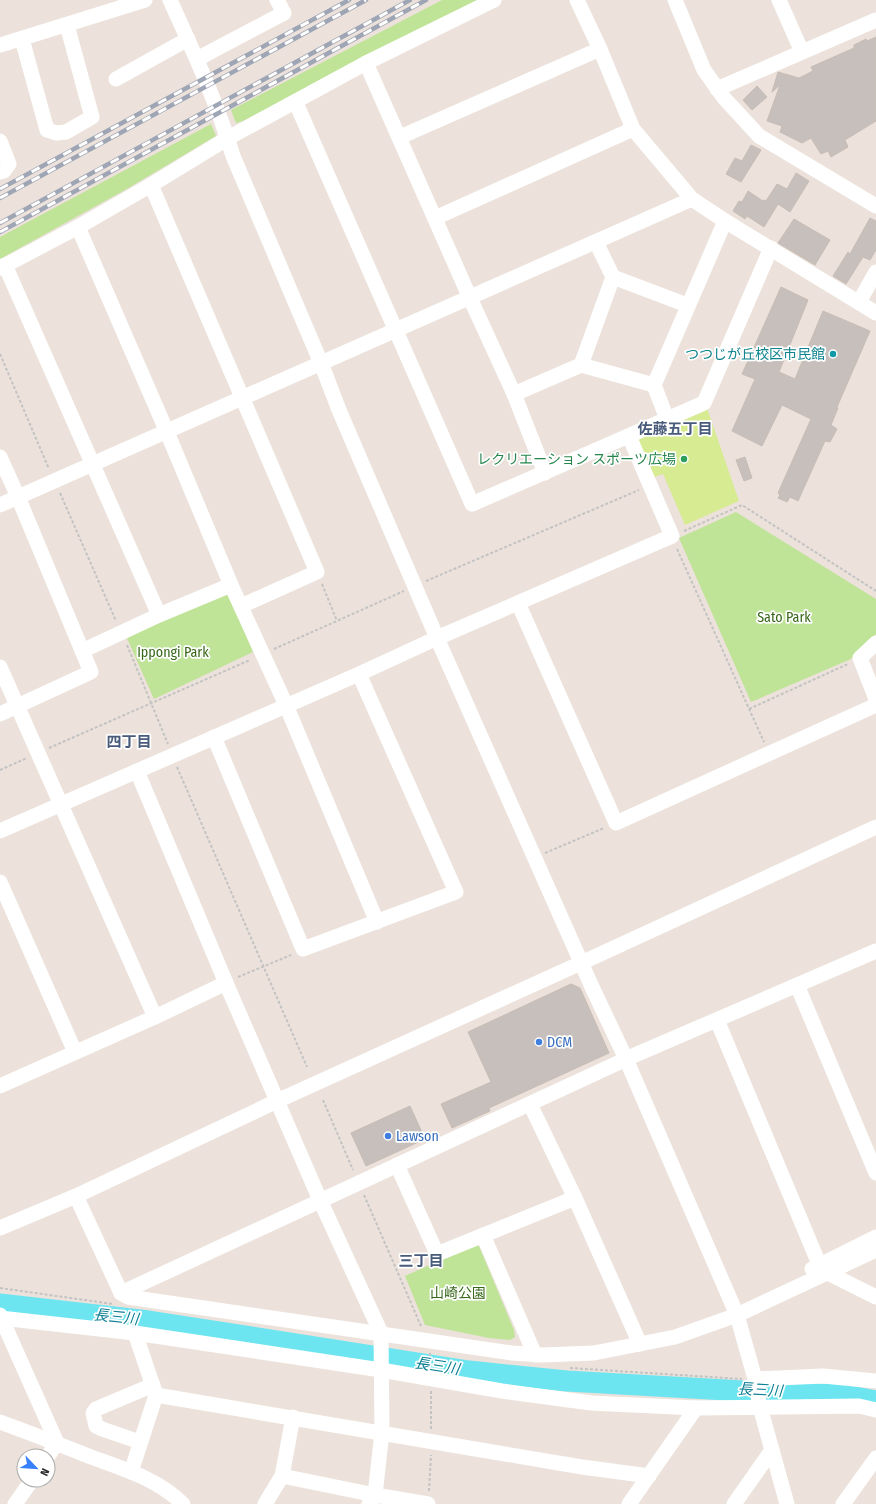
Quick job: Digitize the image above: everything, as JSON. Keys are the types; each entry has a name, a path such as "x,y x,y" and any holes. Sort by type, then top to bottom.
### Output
{"street":[{"path":"0,45 145,0"},
{"path":"170,0 197,59 228,138 233,156 321,362 339,410 437,638 581,963 626,1059 737,1314 755,1380 760,1407 787,1504"},
{"path":"197,59 284,13 277,0"},
{"path":"159,615 3,266 78,227 228,138 296,103 366,63 494,0"},
{"path":"577,0 600,49 633,129 692,199 725,221 876,313"},
{"path":"675,0 704,70 717,89 759,136 876,206"},
{"path":"779,0 802,52"},
{"path":"717,89 876,20"},
{"path":"22,39 47,130 57,133 66,132 92,117 67,25"},
{"path":"116,79 188,39"},
{"path":"400,137 600,49"},
{"path":"366,63 514,394 545,473"},
{"path":"296,103 472,504 704,403 771,248"},
{"path":"435,218 633,129"},
{"path":"0,141 9,164 4,171 0,172"},
{"path":"151,185 317,572 241,606"},
{"path":"0,505 92,463 167,432 321,362 396,331 692,199"},
{"path":"668,419 654,385 687,305 725,221"},
{"path":"78,227 167,432 231,585 286,705 377,922"},
{"path":"596,242 613,277 687,305"},
{"path":"859,302 876,272"},
{"path":"581,364 613,277"},
{"path":"514,394 581,364 654,385"},
{"path":"0,831 672,536 629,436"},
{"path":"0,457 91,672 0,714"},
{"path":"82,651 159,615 231,585"},
{"path":"518,603 616,823 876,705"},
{"path":"876,644 860,658 876,699"},
{"path":"0,667 155,1017"},
{"path":"214,737 303,950 456,892 359,674"},
{"path":"137,771 277,1101 320,1200 381,1333 382,1432 372,1499"},
{"path":"0,1228 76,1196 277,1101 876,827"},
{"path":"0,882 75,1052"},
{"path":"121,1292 626,1059 876,951"},
{"path":"0,1085 155,1017 226,983"},
{"path":"797,985 876,1173"},
{"path":"717,1020 824,1269 876,1297"},
{"path":"530,1104 575,1198 640,1344"},
{"path":"397,1165 437,1254 575,1198"},
{"path":"76,1196 121,1292 128,1297 512,1353 535,1355 594,1353 675,1337 737,1314 824,1269 876,1237"},
{"path":"483,1235 535,1355"},
{"path":"824,1269 876,1250"},
{"path":"0,1317 135,1333 381,1370 495,1390 591,1403 696,1408 859,1406 876,1410"},
{"path":"0,1317 57,1443"},
{"path":"131,1472 154,1390 135,1333"},
{"path":"755,1380 823,1376 876,1381"},
{"path":"140,1442 96,1426 93,1413 96,1409 154,1390 293,1417 582,1467 649,1476"},
{"path":"629,1504 696,1408"},
{"path":"265,1504 282,1476 293,1417"},
{"path":"0,1422 159,1484 183,1504"},
{"path":"54,1448 57,1443"},
{"path":"734,1504 772,1450"},
{"path":"845,1504 876,1458"},
{"path":"282,1476 372,1499 428,1504"},
{"path":"15,1504 26,1488"}],"path":[{"path":"0,354 307,1067"},
{"path":"0,770 415,586 650,485"},
{"path":"769,754 672,536 742,505 876,591"},
{"path":"317,572 338,621"},
{"path":"749,709 860,658"},
{"path":"535,857 616,823"},
{"path":"226,983 303,950"},
{"path":"323,1100 427,1340"}],"green space":[{"path":"442,0 478,0 243,121 236,123 231,110"},
{"path":"211,124 216,136 125,190 0,259 0,237"},
{"name":"レクリエーション スポーツ広場","path":"707,408 739,501 685,525 663,474 651,478 637,444 640,437"},
{"name":"Sato Park","path":"736,512 876,599 876,634 851,659 751,702 679,538"},
{"name":"Ippongi Park","path":"228,593 253,652 154,699 126,636"},
{"name":"山崎公園","path":"474,1245 479,1246 514,1330 515,1337 510,1340 489,1338 425,1325 405,1276"}],"building":[{"path":"876,37 876,121 845,140 848,147 831,157 828,151 821,154 811,138 802,143 780,132 782,126 767,121 780,85 772,92 778,72 799,78 813,71 811,67 854,48 854,45 866,39 867,41"},
{"path":"757,86 767,97 752,110 743,100"},
{"path":"751,145 761,150 741,182 726,174 735,158 742,161"},
{"path":"796,173 809,181 790,212 778,204 764,227 747,216 745,219 733,211 739,201 742,202 748,191 763,201 766,201 777,184 787,189"},
{"path":"870,218 876,221 876,250 870,260 863,257 846,284 833,276 848,252 850,254"},
{"path":"794,219 830,240 815,265 778,243"},
{"path":"781,287 808,300 779,372 795,379 823,311 870,331 837,407 838,408 831,425 837,429 830,442 825,441 798,501 790,497 787,502 778,498 780,495 778,493 811,419 782,405 762,446 732,431 755,379 742,374"},
{"path":"745,457 752,478 744,481 736,460"},
{"name":"DCM","path":"571,984 580,988 609,1053 489,1108 490,1111 452,1128 441,1104 491,1082 468,1032"},
{"name":"Lawson","path":"410,1106 425,1139 366,1166 351,1133"}],"waterway":[{"name":"長三川","path":"0,1304 149,1321 469,1371 567,1381 844,1395 876,1401"}],"railway":[{"path":"0,189 349,0"},
{"path":"0,198 366,0"},
{"path":"0,223 410,0"},
{"path":"0,232 426,0"}],"place":[{"name":"つつじが丘校区市民館","path":"833,354"},
{"name":"レクリエーション スポーツ広場","path":"684,459"},
{"name":"DCM","path":"539,1042"},
{"name":"Lawson","path":"388,1136"}],"district":[{"name":"佐藤五丁目","path":"675,429"},
{"name":"四丁目","path":"129,742"},
{"name":"三丁目","path":"421,1261"}]}
